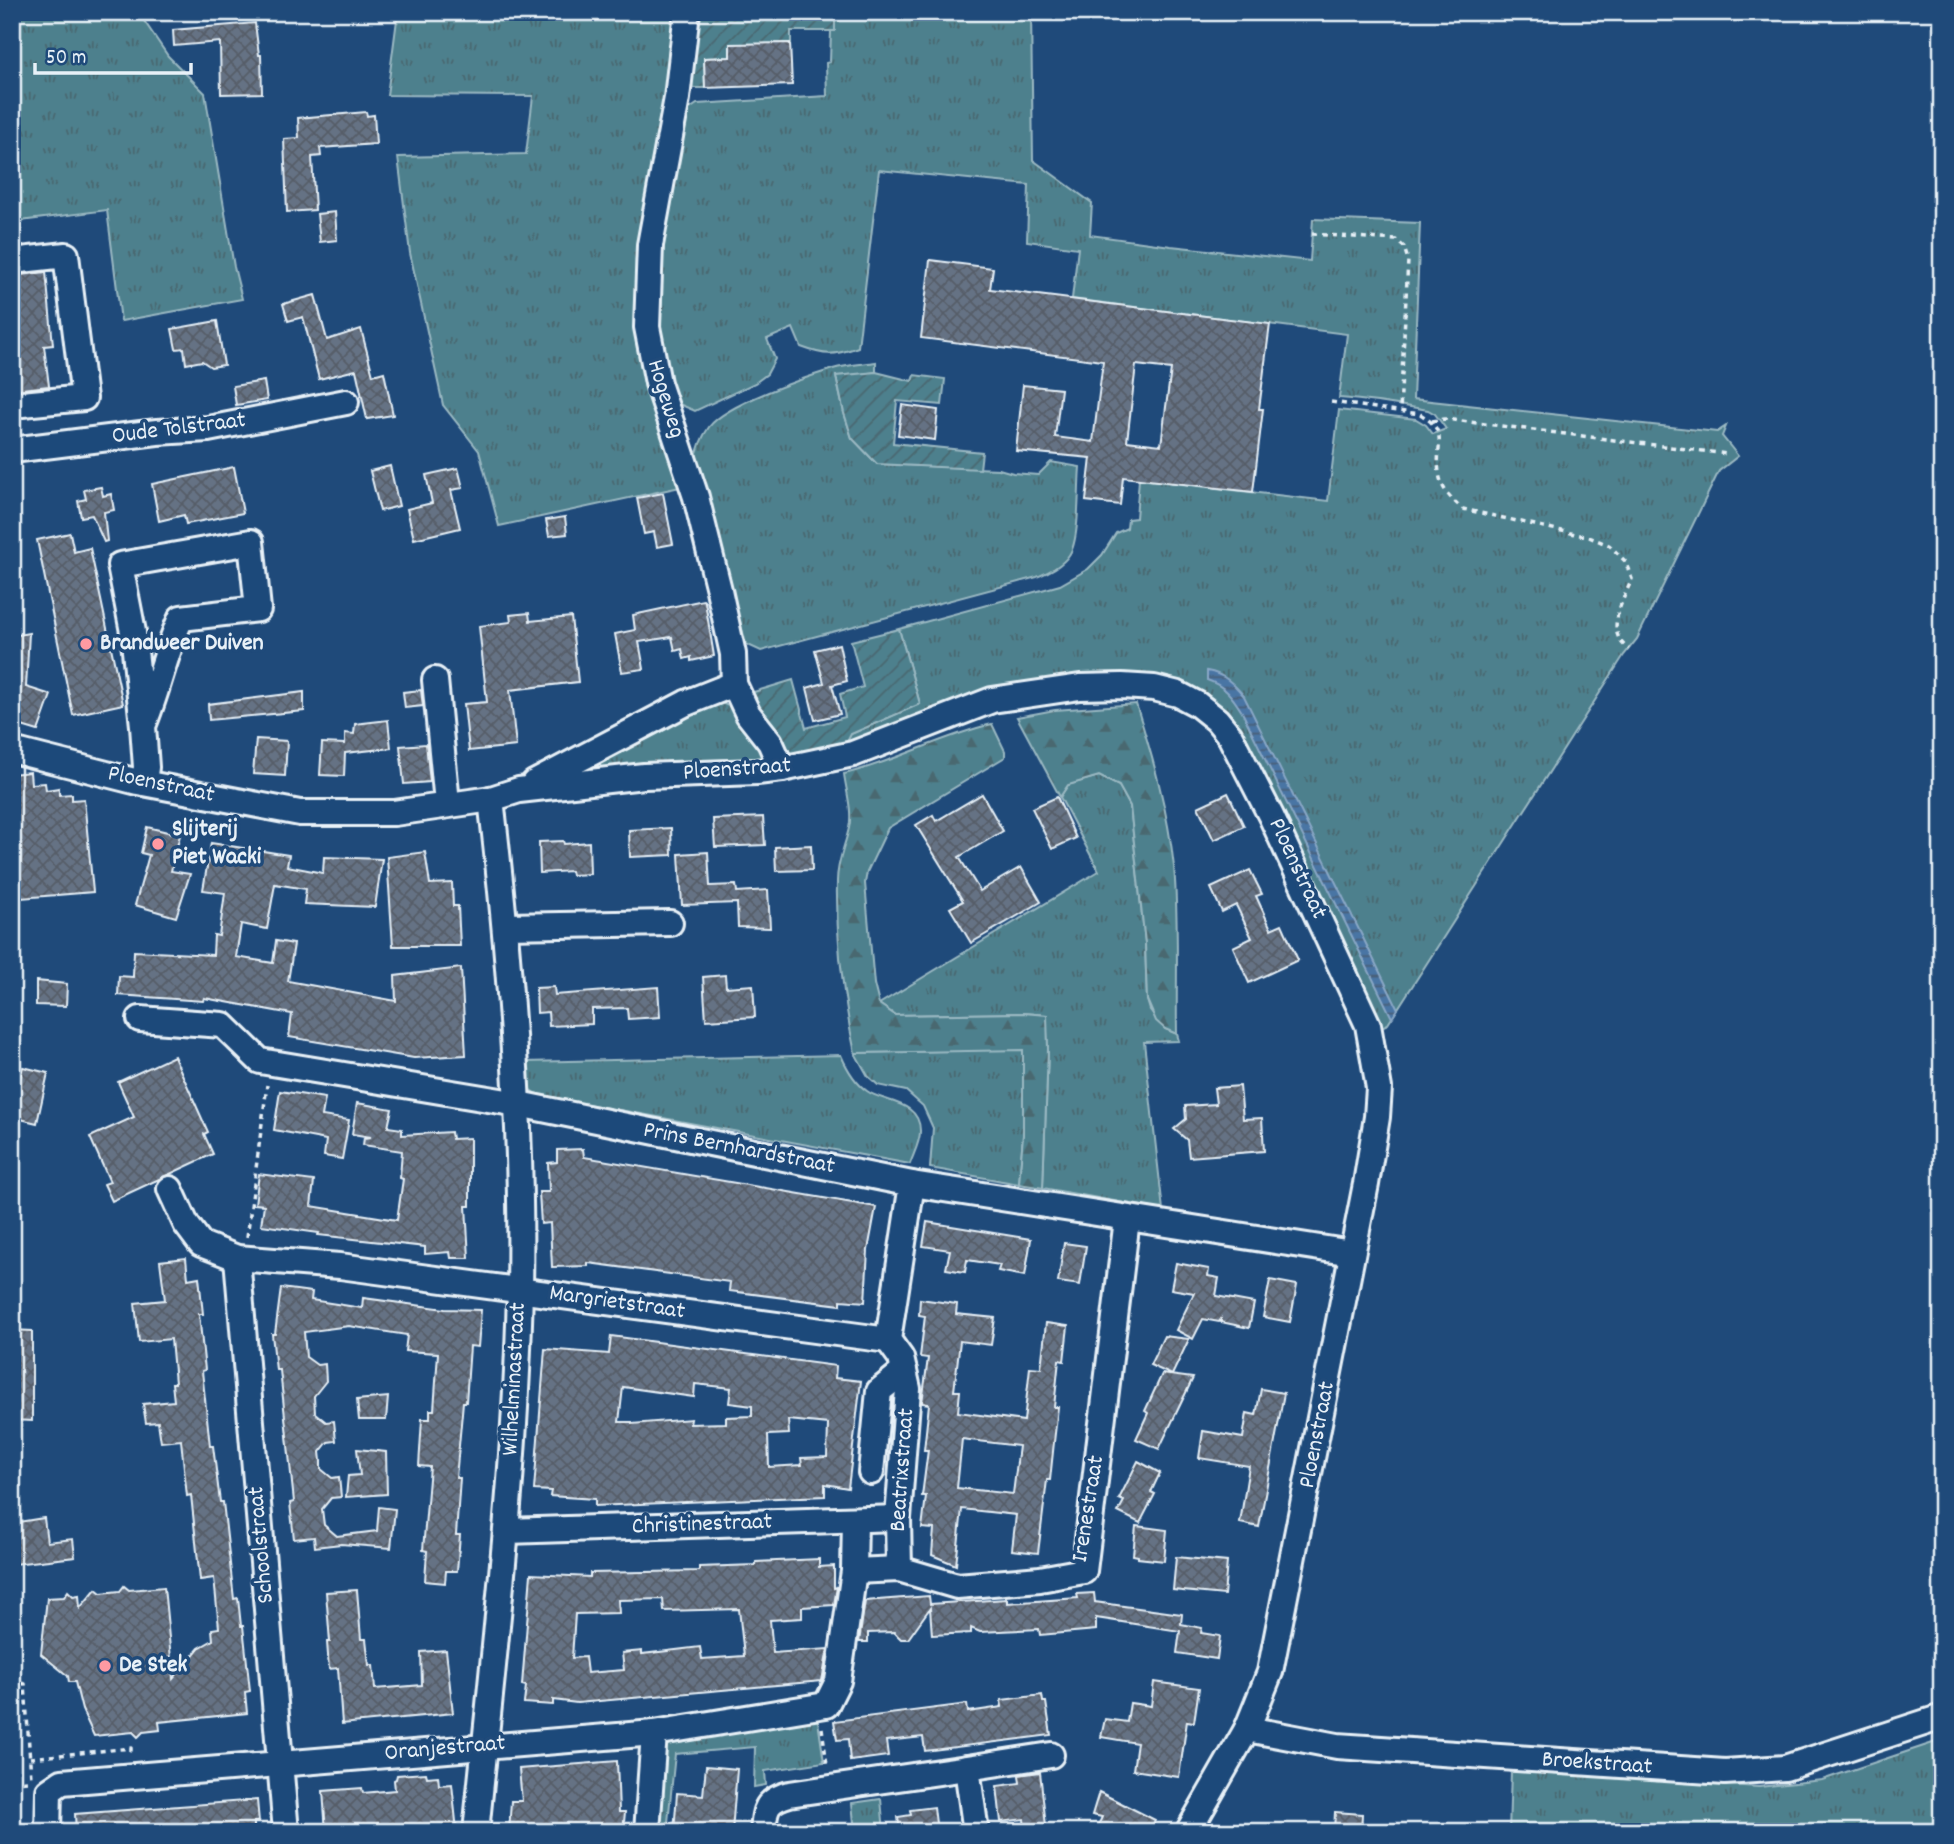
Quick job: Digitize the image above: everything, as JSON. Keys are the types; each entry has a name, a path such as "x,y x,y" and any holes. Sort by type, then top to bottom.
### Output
{"street":[{"name":"Hogeweg","path":"687,12 677,98 650,245 647,327 659,383 696,497 719,590 733,654 734,684 748,714 770,742 782,769"},
{"path":"12,261 66,255 84,398 12,405"},
{"name":"Oude Tolstraat","path":"12,450 157,432 208,429 346,402"},
{"path":"143,726 181,618 258,609 251,542 120,565 124,634 143,726 146,767 144,783"},
{"path":"435,680 447,803"},
{"name":"Ploenstraat","path":"12,750 144,783 300,813 394,813 447,803 491,799 519,790 686,704 734,684"},
{"name":"Ploenstraat","path":"519,790 644,776 782,769 853,754 992,699 1080,688 1122,686 1178,694 1197,704 1217,720 1230,736 1251,774 1368,1025 1379,1088 1377,1117 1308,1489 1270,1672 1247,1729 1188,1832"},
{"name":"Wilhelminastraat","path":"476,1832 507,1531 520,1289 517,1104 506,926 491,799"},
{"path":"506,926 670,923"},
{"name":"Prins Bernhardstraat","path":"140,1019 223,1025 260,1061 517,1104 912,1184 1352,1253"},
{"path":"888,1340 912,1184"},
{"name":"Margrietstraat","path":"170,1189 186,1224 201,1244 240,1258 340,1266 888,1340"},
{"name":"Irenestraat","path":"854,1571 898,1569 957,1586 1040,1579 1084,1571 1127,1219"},
{"name":"Schoolstraat","path":"240,1258 286,1832"},
{"name":"Beatrixstraat","path":"888,1340 901,1358 908,1389 898,1518 898,1569"},
{"name":"Beatrixstraat","path":"871,1472 879,1391 904,1371"},
{"name":"Christinestraat","path":"507,1531 898,1518"},
{"path":"822,1706 838,1681 854,1571 855,1520"},
{"name":"Oranjestraat","path":"48,1832 48,1791 62,1782 654,1733 822,1706"},
{"name":"Broekstraat","path":"1247,1729 1337,1746 1725,1772 1785,1768 1942,1717"},
{"path":"647,1832 654,1733"},
{"path":"763,1832 765,1809 775,1798 1051,1755"},
{"path":"967,1768 976,1832"}],"path":[{"path":"1312,234 1396,240 1404,247 1408,260 1399,411"},
{"path":"1331,402 1420,414 1432,421 1438,431 1441,446 1438,472 1443,488 1463,509 1588,537 1609,545 1625,561 1632,579 1615,619 1616,634 1629,649"},
{"path":"1432,421 1445,419 1727,454"},
{"path":"240,1258 270,1062"},
{"path":"12,1681 25,1684 32,1781 12,1782"},
{"path":"822,1706 830,1788"}],"green space":[{"path":"12,12 138,12 168,56 205,93 234,267 242,299 121,321 107,210 12,222"},
{"path":"398,12 677,12 645,248 685,486 499,526 479,451 443,405 410,253 398,157 526,154 533,96 387,95"},
{"path":"694,12 835,12 835,31 791,31 791,43 767,44 730,57 704,58 705,88 691,88 687,86"},
{"path":"835,12 1031,12 1033,160 1092,203 1090,235 1310,261 1313,219 1420,223 1413,399 1717,432 1726,426 1722,436 1738,456 1719,471 1637,639 1624,655 1388,1024 1377,1029 1223,716 1122,679 891,736 787,756 752,702 773,725 791,753 851,734 920,704 899,629 1060,585 1088,569 1102,555 1116,533 1127,528 1128,519 1136,518 1139,479 1328,501 1339,410 1416,419 1426,425 1433,434 1446,429 1435,414 1428,410 1339,398 1347,334 1072,299 1078,248 1027,241 1029,185 879,170 858,347 830,354 809,350 801,347 793,328 767,339 775,359 767,374 755,383 695,411 672,401 654,324 664,213 684,113 697,104 827,96 826,63 830,62"},
{"path":"876,362 876,372 836,377 852,438 877,464 999,469 1038,475 1051,462 1080,467 1073,548 1063,562 1037,577 761,651 746,644 740,621 731,610 695,462 700,444 709,427 718,418 748,401 833,369"},
{"path":"876,372 912,381 914,375 945,379 942,405 897,401 893,443 982,452 980,469 877,464 852,438 836,376"},
{"path":"899,629 920,704 851,734 845,746 791,753 773,725 747,694 793,680 806,728 845,717 840,694 863,687 851,641"},
{"path":"709,703 722,703 733,708 767,753 764,760 574,776"},
{"path":"1136,704 1159,785 1174,867 1177,1034 1156,1021 1147,1000 1145,943 1130,806 1119,786 1099,776 1068,785 1060,797 1017,717 1055,710"},
{"path":"992,724 1005,751 1005,757 888,828 867,872 865,883 874,984 879,1004 895,1015 1047,1015 1043,1188 1019,1184 1023,1135 1023,1050 855,1053 841,968 837,874 850,815 844,774"},
{"path":"1099,776 1119,786 1130,806 1145,943 1147,1000 1150,1010 1165,1029 1177,1034 1179,1041 1144,1042 1163,1210 1043,1188 1048,1049 1046,1015 895,1015 879,1004 1099,871 1060,797 1068,785"},
{"path":"1023,1049 1023,1135 1019,1184 930,1168 933,1128 923,1106 906,1091 878,1085 868,1076 855,1053"},
{"path":"841,1055 851,1075 862,1087 874,1095 908,1108 914,1114 919,1122 920,1136 910,1164 539,1095 529,1089 524,1078 524,1062"},
{"path":"817,1714 824,1762 765,1771 766,1785 754,1787 755,1747 675,1754 667,1832 657,1832 664,1735"},
{"path":"1942,1740 1942,1832 1509,1832 1511,1771 1759,1787 1822,1780"},
{"path":"881,1799 884,1832 855,1832 852,1803"}],"water":[{"path":"1207,671 1228,680 1244,696 1398,1009 1392,1018 1242,712 1228,692 1207,680"}],"building":[{"path":"255,23 261,55 262,93 221,94 220,42 174,46 173,30"},
{"path":"790,43 792,85 705,88 704,58 730,57 730,44"},
{"path":"366,112 367,116 374,115 376,144 320,148 321,156 312,157 315,210 287,212 284,139 299,138 298,118"},
{"path":"335,212 337,240 320,242 317,214"},
{"path":"930,260 993,268 990,289 1270,324 1259,409 1263,409 1253,492 1123,477 1120,505 1086,501 1091,458 1016,451 1023,385 1061,389 1055,437 1093,442 1103,361 921,338","holes":["1136,365 1171,369 1161,445 1127,441"]},
{"path":"46,272 53,345 44,346 49,386 12,390 12,276"},
{"path":"315,295 327,340 361,329 373,375 384,372 393,415 367,419 356,370 319,379 303,317 288,321 283,304"},
{"path":"217,321 224,365 211,367 202,361 186,364 184,348 176,349 172,329"},
{"path":"264,381 267,400 236,405 233,386"},
{"path":"902,405 938,410 935,440 898,435"},
{"path":"390,466 399,506 380,511 370,471"},
{"path":"234,467 243,513 186,524 184,515 159,521 152,484"},
{"path":"458,468 463,488 451,490 460,528 414,539 407,509 432,503 426,475"},
{"path":"101,487 103,496 111,494 114,510 104,512 107,541 104,542 92,515 81,517 78,501 86,499 84,490"},
{"path":"663,493 673,544 657,547 654,532 644,534 637,498"},
{"path":"565,517 567,534 549,536 546,520"},
{"path":"70,533 74,552 90,548 123,704 73,715 37,540"},
{"path":"703,600 714,656 691,661 691,657 684,659 682,649 675,651 672,637 639,642 644,669 622,672 615,634 635,630 633,615"},
{"path":"529,613 530,621 571,617 578,682 510,690 516,746 469,751 464,704 487,702 479,626 511,622 510,615"},
{"path":"29,633 26,687 51,695 38,731 12,723 12,636"},
{"path":"839,644 847,681 832,685 840,714 815,720 807,688 824,683 815,650"},
{"path":"421,690 423,706 405,708 403,692"},
{"path":"304,692 304,711 209,720 208,704"},
{"path":"388,720 391,748 345,753 344,776 320,775 322,743 345,744 345,733 354,734 355,724"},
{"path":"256,739 287,741 285,776 253,774"},
{"path":"426,744 430,782 404,784 400,746"},
{"path":"30,772 31,784 45,783 46,790 59,788 59,795 72,794 72,800 84,799 93,892 21,898 15,830 12,830 12,774"},
{"path":"1228,793 1244,826 1214,840 1198,807"},
{"path":"982,794 1003,831 959,857 980,891 1021,867 1041,902 971,943 950,908 963,901 916,825 933,815 936,821"},
{"path":"1057,797 1076,838 1052,849 1032,808"},
{"path":"763,817 765,845 715,847 713,819"},
{"path":"147,827 180,835 171,871 190,874 176,917 135,905 149,855 141,853"},
{"path":"671,828 672,855 630,857 629,830"},
{"path":"563,841 564,844 589,842 590,874 572,875 571,871 540,873 539,842"},
{"path":"211,843 289,855 287,866 323,873 324,857 382,859 375,907 304,904 306,889 275,884 267,929 241,924 236,957 273,963 276,941 294,944 288,981 396,1001 395,976 461,968 466,1055 414,1058 289,1037 292,1014 204,998 203,1001 118,995 119,976 133,977 134,951 213,955 214,935 219,936 225,893 203,890"},
{"path":"811,845 812,870 776,871 775,847"},
{"path":"425,852 430,884 452,883 453,906 458,906 460,946 393,946 387,857"},
{"path":"708,852 710,886 736,885 737,892 768,890 770,928 738,927 737,903 682,905 679,854"},
{"path":"1250,870 1262,894 1256,896 1271,929 1282,924 1298,960 1249,983 1233,947 1252,938 1236,905 1222,912 1211,888"},
{"path":"725,975 726,987 753,985 755,1017 706,1020 703,977"},
{"path":"36,981 67,984 66,1006 36,1005"},
{"path":"554,987 555,995 658,987 660,1017 628,1019 627,1008 592,1009 592,1024 549,1026 548,1012 537,1013 536,988"},
{"path":"174,1056 208,1132 204,1134 213,1154 112,1201 104,1184 110,1182 90,1137 134,1117 118,1082"},
{"path":"23,1067 48,1073 37,1123 12,1117 12,1076 20,1078"},
{"path":"1240,1086 1243,1119 1262,1118 1264,1151 1189,1157 1187,1140 1174,1129 1186,1119 1185,1106 1216,1104 1214,1088"},
{"path":"280,1091 325,1098 322,1116 349,1120 342,1159 324,1156 326,1140 274,1130"},
{"path":"357,1103 392,1109 388,1127 402,1129 402,1135 451,1132 452,1139 470,1138 470,1206 466,1206 469,1258 451,1258 450,1252 425,1254 425,1247 318,1235 319,1233 261,1225 264,1205 255,1204 259,1174 314,1181 311,1206 397,1220 403,1179 400,1178 402,1151 363,1145 364,1138 371,1137 352,1134"},
{"path":"583,1149 584,1157 876,1207 868,1250 865,1302 841,1300 841,1305 729,1291 730,1282 588,1263 588,1266 552,1267 550,1223 541,1224 539,1192 549,1192 548,1163 557,1162 557,1150"},
{"path":"927,1222 1031,1239 1025,1276 998,1271 1000,1265 967,1260 965,1272 946,1269 950,1250 923,1246"},
{"path":"1064,1243 1086,1246 1080,1285 1058,1282"},
{"path":"186,1258 188,1279 199,1277 203,1314 199,1314 205,1370 202,1371 210,1446 213,1446 220,1502 223,1502 234,1599 238,1598 243,1626 250,1691 245,1692 247,1713 159,1722 160,1730 143,1732 138,1737 133,1732 94,1736 82,1710 75,1682 69,1682 68,1676 41,1654 47,1598 64,1597 68,1591 73,1596 79,1595 80,1608 96,1589 101,1593 120,1591 124,1586 129,1590 164,1587 173,1679 199,1648 213,1640 212,1629 219,1628 214,1578 200,1580 191,1495 187,1496 181,1440 161,1442 158,1422 146,1423 143,1404 174,1401 172,1383 175,1383 171,1339 139,1342 135,1303 165,1300 160,1261"},
{"path":"1176,1263 1209,1269 1208,1276 1219,1278 1216,1296 1254,1303 1249,1328 1221,1322 1221,1319 1219,1322 1203,1319 1193,1339 1176,1330 1194,1293 1171,1289"},
{"path":"1270,1280 1297,1285 1290,1322 1263,1317"},
{"path":"281,1288 312,1292 311,1300 362,1308 363,1298 445,1309 481,1310 478,1347 470,1346 456,1478 460,1478 456,1535 460,1535 457,1571 446,1571 445,1583 425,1581 427,1551 423,1550 430,1467 419,1466 422,1419 430,1419 430,1410 434,1410 438,1353 405,1351 407,1335 349,1326 304,1332 306,1357 317,1365 325,1364 326,1381 314,1396 315,1413 326,1422 334,1421 336,1441 328,1442 320,1452 321,1469 332,1478 339,1477 341,1497 331,1498 322,1509 324,1525 337,1536 377,1531 379,1507 395,1509 391,1548 341,1544 315,1547 314,1537 294,1539 290,1503 294,1502 280,1370 276,1370 272,1334 275,1334"},
{"path":"920,1299 957,1304 956,1314 995,1318 991,1345 960,1341 954,1391 960,1391 958,1412 1024,1421 1030,1367 1041,1368 1046,1323 1068,1326 1064,1361 1059,1360 1054,1407 1058,1407 1038,1553 1012,1550 1016,1515 962,1509 956,1565 932,1555 934,1529 922,1528 926,1496 922,1496 928,1450 924,1450 929,1404 922,1403 928,1358 920,1357 925,1316 919,1315","holes":["962,1439 1019,1446 1013,1494 957,1488"]},
{"path":"12,1330 32,1331 32,1421 12,1420"},
{"path":"611,1336 836,1366 835,1378 861,1381 848,1488 825,1484 825,1496 595,1506 595,1499 550,1496 551,1491 534,1490 545,1349 609,1354","holes":["695,1384 731,1388 729,1403 752,1406 752,1416 726,1417 726,1423 690,1424 691,1419 632,1424 619,1422 623,1387 694,1397","788,1420 828,1424 827,1457 801,1458 802,1465 769,1467 768,1435 789,1434"]},
{"path":"1164,1336 1189,1339 1172,1375 1150,1365"},
{"path":"1162,1374 1193,1378 1159,1449 1136,1439"},
{"path":"1261,1389 1284,1393 1259,1527 1240,1523 1249,1466 1199,1458 1203,1431 1243,1438 1247,1413 1256,1415"},
{"path":"388,1397 386,1420 359,1420 357,1400"},
{"path":"357,1449 386,1452 387,1494 346,1497 348,1476 360,1475"},
{"path":"1138,1461 1160,1473 1151,1492 1155,1494 1140,1523 1118,1512 1124,1501 1119,1499"},
{"path":"44,1518 47,1542 73,1539 75,1557 14,1564 12,1523"},
{"path":"1136,1526 1167,1530 1164,1561 1133,1555"},
{"path":"1176,1557 1227,1562 1224,1595 1173,1590"},
{"path":"819,1559 819,1567 834,1566 834,1588 837,1587 834,1605 802,1607 802,1618 770,1620 773,1653 828,1649 822,1681 577,1703 553,1700 553,1705 524,1703 526,1686 522,1685 531,1574 590,1577 590,1573 699,1571 699,1567 756,1565 756,1562","holes":["663,1599 664,1611 739,1609 744,1656 702,1659 700,1647 642,1654 642,1651 622,1653 624,1670 587,1673 585,1657 572,1658 575,1614 619,1613 618,1600"]},
{"path":"357,1590 361,1639 366,1639 369,1665 373,1665 375,1689 422,1685 421,1652 446,1650 453,1713 342,1724 338,1668 329,1669 326,1592"},
{"path":"1094,1593 1095,1602 1182,1614 1181,1624 1202,1628 1201,1633 1220,1636 1217,1659 1177,1653 1180,1631 1096,1618 1096,1630 1040,1635 1039,1629 980,1632 971,1628 971,1633 932,1635 930,1608 908,1639 901,1639 894,1632 868,1633 868,1642 859,1642 865,1601 929,1596 930,1604 1007,1599 1007,1603 1078,1598 1077,1594"},
{"path":"1154,1682 1199,1688 1194,1722 1187,1721 1179,1777 1133,1770 1137,1743 1101,1737 1105,1719 1127,1722 1130,1703 1151,1706"},
{"path":"1042,1695 1043,1702 1046,1702 1051,1735 925,1751 923,1737 886,1741 888,1756 850,1761 848,1739 837,1740 834,1721 967,1704 968,1712 1002,1707 1001,1700"},
{"path":"617,1761 619,1812 625,1812 623,1832 509,1832 511,1801 522,1801 519,1769"},
{"path":"706,1766 737,1769 732,1832 674,1832 677,1793 703,1795"},
{"path":"1040,1772 1046,1826 1025,1829 1024,1819 1001,1822 997,1786 1020,1783 1019,1775"},
{"path":"426,1773 427,1777 438,1776 439,1785 452,1784 457,1831 423,1828 422,1832 404,1832 404,1829 326,1832 323,1791 362,1788 363,1793 395,1790 394,1780 397,1775"},
{"path":"1099,1792 1155,1820 1150,1832 1095,1832 1102,1817 1092,1815"},
{"path":"257,1800 259,1822 254,1822 254,1832 76,1832 75,1814"},
{"path":"934,1807 937,1832 900,1832 898,1817 911,1815 910,1810"},
{"path":"1335,1812 1362,1814 1361,1832 1334,1832"}],"place":[{"name":"Brandweer Duiven","path":"86,644"},
{"name":"Slijterij Piet Wacki","path":"158,844"},
{"name":"De Stek","path":"105,1666"}]}
